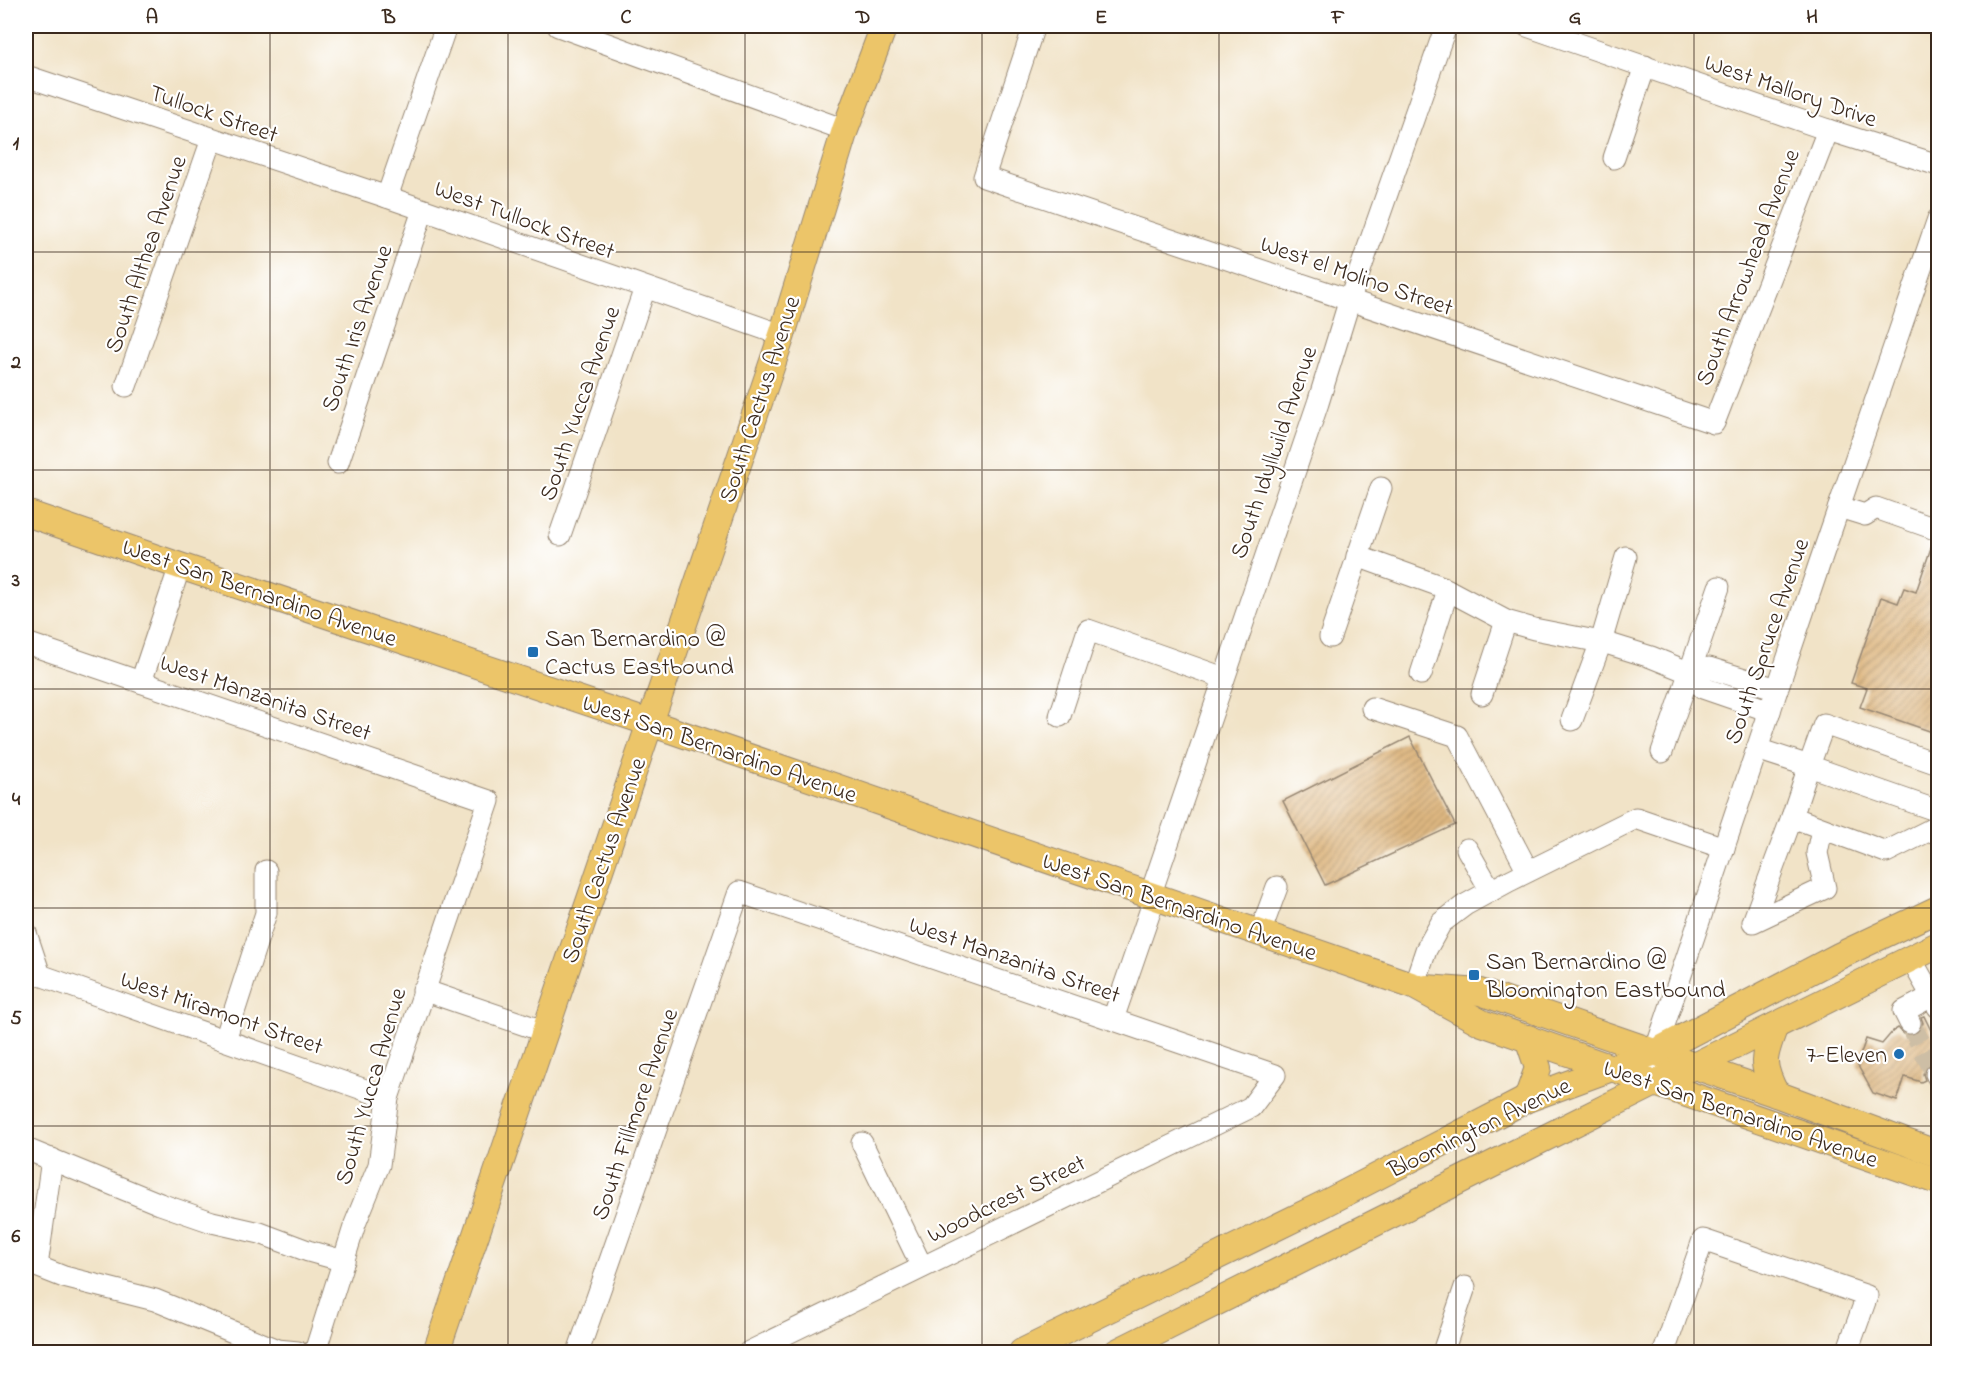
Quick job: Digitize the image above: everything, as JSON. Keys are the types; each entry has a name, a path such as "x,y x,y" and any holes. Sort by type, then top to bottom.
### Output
{"main road":[{"name":"South Cactus Avenue","path":"436,1353 543,1031 782,335 845,130 884,26"},
{"name":"West San Bernardino Avenue","path":"26,513 650,723 1414,986 1482,1023 1938,1178"},
{"name":"Bloomington Avenue","path":"1022,1353 1324,1204 1527,1099 1655,1052 1839,957 1938,909"},
{"name":"Bloomington Avenue","path":"1117,1353 1655,1083 1694,1066 1938,945"},
{"name":"West San Bernardino Avenue","path":"1414,986 1480,992 1776,1094 1938,1154"},
{"path":"1775,1026 1764,1054 1766,1074 1776,1094"},
{"path":"1527,1099 1538,1068 1528,1038"}],"street":[{"path":"387,197 446,26"},
{"path":"558,26 845,130"},
{"name":"West el Molino Street","path":"1034,26 984,177 1714,423"},
{"name":"South Idyllwild Avenue","path":"1113,1019 1224,678 1318,403 1350,299 1446,26"},
{"name":"West Mallory Drive","path":"1527,26 1828,130 1938,165"},
{"path":"1614,158 1645,66"},
{"name":"Tullock Street","path":"26,76 387,197"},
{"name":"South Arrowhead Avenue","path":"1714,423 1828,130"},
{"name":"South Althea Avenue","path":"126,386 212,139"},
{"name":"West Tullock Street","path":"387,197 645,288"},
{"name":"South Iris Avenue","path":"338,463 423,210"},
{"name":"South Spruce Avenue","path":"1655,1083 1655,1052 1938,219"},
{"path":"645,288 782,335"},
{"name":"South Yucca Avenue","path":"560,535 645,288"},
{"path":"1330,637 1381,488"},
{"path":"1839,507 1865,515 1876,508 1938,530"},
{"path":"1357,556 1448,590 1506,621 1601,642 1651,657 1688,672 1703,688 1770,711"},
{"path":"1572,720 1601,642 1626,557"},
{"path":"141,682 180,566"},
{"path":"1662,752 1719,586"},
{"path":"1421,674 1448,590"},
{"path":"1482,693 1506,621"},
{"path":"1060,716 1088,630 1224,678"},
{"name":"West Manzanita Street","path":"26,644 489,801"},
{"path":"1688,672 1709,668 1777,689"},
{"path":"1372,708 1457,736 1528,872"},
{"path":"1822,829 1817,853 1825,888 1753,921 1824,724 1938,764"},
{"path":"1757,748 1938,811"},
{"name":"South Yucca Avenue","path":"315,1353 355,1224 379,1165 388,1098 489,801"},
{"path":"1792,817 1886,852 1938,826"},
{"path":"1414,986 1426,950 1441,923 1465,905 1491,891 1636,818 1724,848"},
{"path":"1467,849 1491,891"},
{"path":"225,1040 267,913 266,871"},
{"path":"1260,933 1277,887"},
{"name":"West Manzanita Street","path":"739,892 1275,1075"},
{"name":"South Fillmore Avenue","path":"578,1353 739,892"},
{"name":"West Miramont Street","path":"26,933 39,975 388,1098"},
{"path":"1910,1023 1905,1011 1935,1002 1911,959"},
{"path":"423,990 543,1031"},
{"name":"Woodcrest Street","path":"749,1353 1251,1107 1275,1075"},
{"path":"862,1143 922,1267"},
{"path":"26,1149 191,1215 260,1233 308,1251 344,1261"},
{"path":"52,1160 31,1264 64,1277 155,1300 277,1350 298,1353"},
{"path":"1664,1353 1703,1240 1868,1296 1847,1353"},
{"path":"1443,1353 1465,1287"}],"building":[{"path":"1933,542 1938,542 1938,734 1860,707 1867,688 1851,683 1881,597 1898,603 1904,588 1916,592"},
{"path":"1410,737 1455,825 1325,885 1283,801"},
{"name":"7-Eleven","path":"1924,1016 1938,1045 1938,1062 1929,1063 1923,1074 1925,1080 1921,1082 1905,1077 1897,1101 1873,1093 1857,1064 1866,1039 1882,1044 1898,1028 1904,1034 1915,1035 1921,1029 1923,1023 1921,1017"}],"tunnel":[{"path":"1910,1023 1936,1074"}],"place":[{"name":"San Bernardino @ Cactus Eastbound","path":"533,652"},
{"name":"San Bernardino @ Bloomington Eastbound","path":"1474,975"},
{"name":"7-Eleven","path":"1899,1054"}]}
